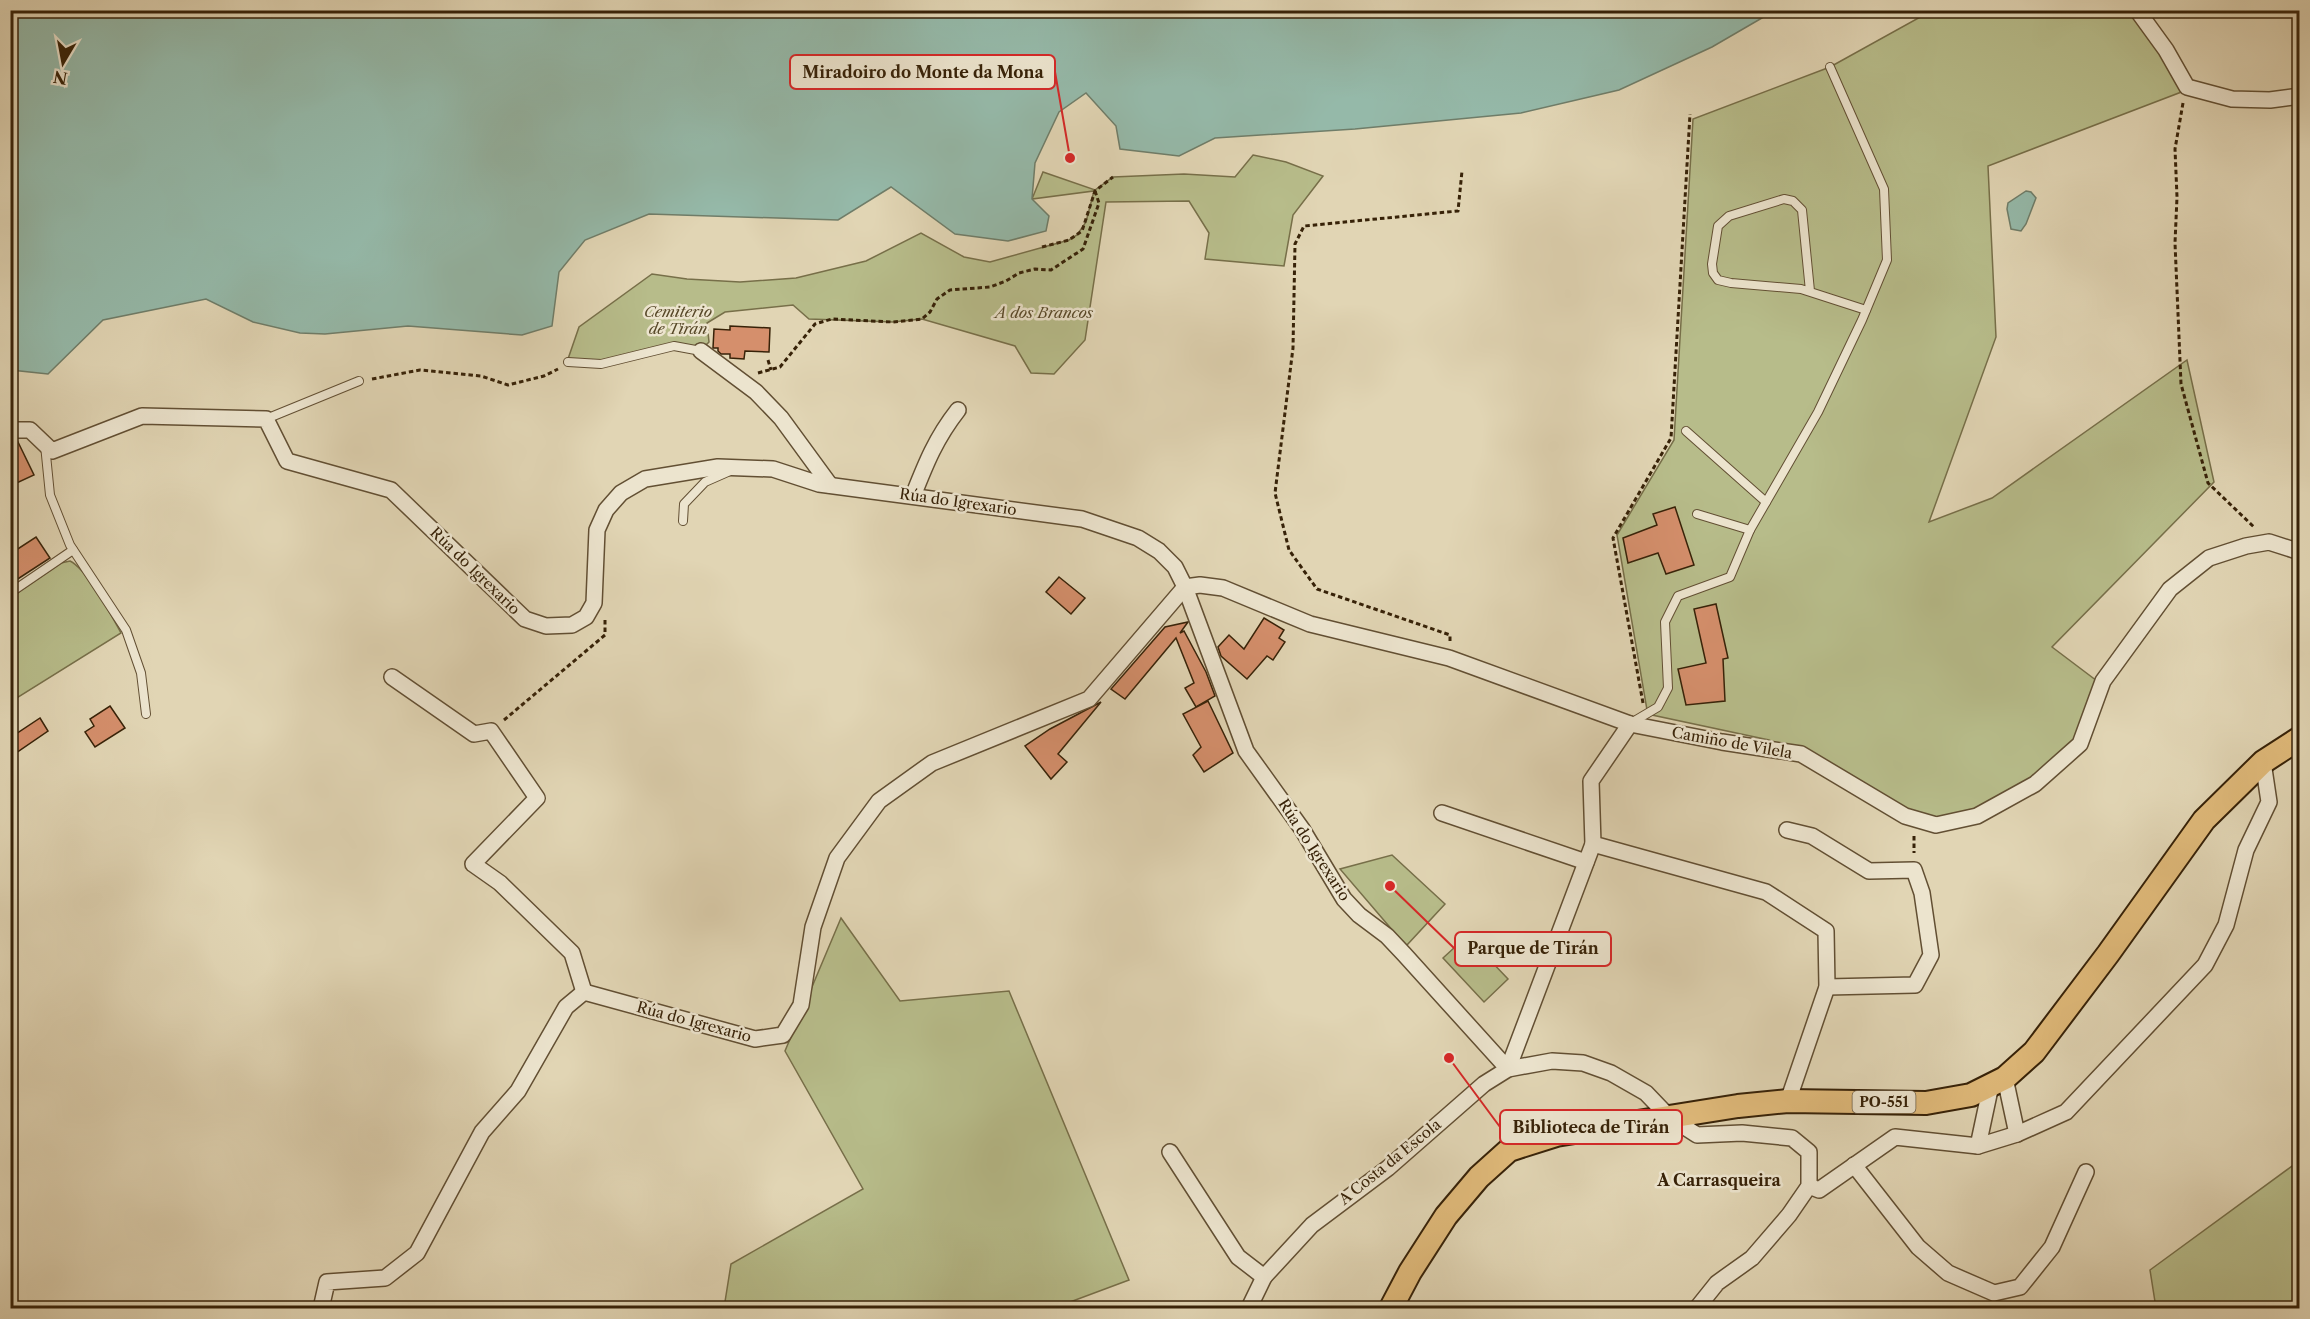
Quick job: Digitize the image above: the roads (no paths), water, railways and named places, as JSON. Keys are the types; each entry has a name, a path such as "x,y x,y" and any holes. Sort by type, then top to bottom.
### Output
{"main road":[{"name":"PO-551","path":"1390,1308 1446,1216 1479,1177 1509,1150 1556,1135 1788,1101 1926,1103 1971,1095 1998,1081 2034,1052 2204,820 2263,762 2300,738"}],"street":[{"path":"2137,10 2166,50 2187,87 2232,99 2270,100 2300,96"},
{"path":"701,351 739,377 756,392 781,418 830,485"},
{"path":"914,496 930,453 941,432 958,410"},
{"path":"10,430 30,430 52,451 142,416 266,419"},
{"name":"Rúa do Igrexario","path":"266,419 287,461 392,490 525,619 546,626 572,625 586,617 594,603 597,531 606,510 621,494 645,479 718,467 773,469 819,484 1082,519 1138,538 1159,551 1175,567 1185,587 1246,751 1302,829 1344,899 1359,915 1387,936 1508,1069"},
{"name":"Camiño de Vilela","path":"1185,587 1200,585 1223,588 1310,624 1449,658 1630,724 1722,742 1801,754 1905,816 1936,825 1977,816 2035,784 2080,744 2103,681 2170,589 2209,558 2246,546 2269,542 2300,552"},
{"name":"Rúa do Igrexario","path":"584,992 755,1039 783,1035 801,1005 813,927 837,858 879,801 932,763 1089,699 1185,587"},
{"path":"325,1308 322,1304 327,1282 385,1278 417,1253 482,1132 518,1091 566,1007 584,992 572,953 500,883 473,864 537,798 491,731 474,734 392,676"},
{"path":"1508,1069 1593,844 1591,781 1630,724"},
{"path":"1699,1307 1717,1283 1752,1258 1790,1215 1809,1186 1819,1190 1895,1137 1978,1146 2017,1134 2066,1112 2205,965 2226,925 2246,850 2269,802 2263,762"},
{"path":"1442,813 1586,862"},
{"path":"1787,830 1812,836 1869,871 1914,870 1922,892 1931,955 1915,985 1827,987"},
{"path":"1593,844 1766,892 1826,931 1827,987 1788,1101"},
{"name":"A Costa da Escola","path":"1249,1308 1264,1277 1312,1225 1388,1168 1484,1084 1508,1069 1552,1061 1583,1063 1611,1073 1646,1093 1669,1117 1697,1135 1742,1133 1792,1138 1809,1152 1809,1186"},
{"path":"1998,1081 2017,1134"},
{"path":"1978,1146 1998,1081"},
{"path":"1170,1152 1238,1257 1264,1277"},
{"path":"1854,1165 1918,1247 1948,1273 1994,1293 2020,1287 2052,1248 2086,1172"}],"lane":[{"path":"1630,724 1658,707 1668,688 1665,622 1678,596 1730,577 1750,530 1818,412 1887,260 1884,189 1830,67"},
{"path":"1809,291 1802,210 1793,201 1784,199 1729,216 1718,226 1712,264 1713,273 1718,280 1809,291 1866,310"},
{"path":"568,362 601,364 674,346 701,351"},
{"path":"266,419 358,381"},
{"path":"1686,431 1766,502"},
{"path":"45,444 50,495 73,550 126,630 141,673 146,714"},
{"path":"683,521 684,504 705,482 739,467"},
{"path":"1697,514 1750,530"},
{"path":"10,593 73,550"}],"place":[{"name":"Miradoiro do Monte da Mona","path":"1070,158"},
{"name":"Parque de Tirán","path":"1390,886"},
{"name":"Biblioteca de Tirán","path":"1449,1058"}],"district":[{"name":"A Carrasqueira","path":"1719,1180"}],"park label":[{"name":"A dos Brancos","path":"1044,313"},
{"name":"Cemiterio de Tirán","path":"678,320"}]}
